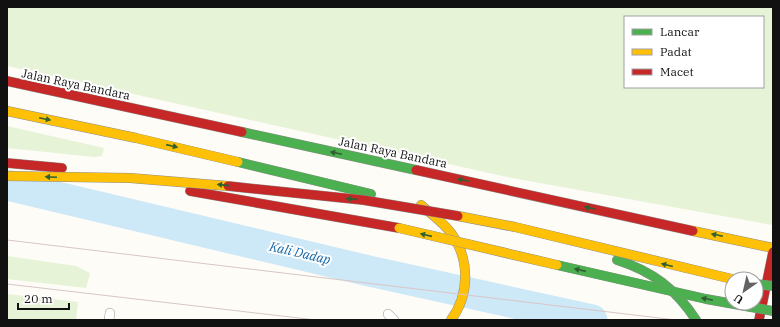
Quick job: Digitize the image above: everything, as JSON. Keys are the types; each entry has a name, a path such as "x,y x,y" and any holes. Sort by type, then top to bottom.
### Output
{"street":[{"name":"Jalan Raya Bandara","path":"7,81 773,248"},
{"path":"7,111 136,138 421,206 642,268 662,279 677,292 696,320"},
{"path":"7,164 58,168 376,224 706,299 749,308 773,310"},
{"path":"7,176 130,178 190,182 363,200 418,208 515,227 724,277"},
{"path":"421,206 448,229 461,251 465,276 463,298 451,320"},
{"path":"759,320 773,252"}],"green space":[{"path":"7,7 773,7 772,225 507,177 7,66"},
{"path":"7,126 104,148 102,156 94,157 7,148"},
{"path":"7,256 76,266 90,273 86,288 7,279"},
{"path":"7,294 78,302 76,320 7,320"}],"waterway":[{"name":"Kali Dadap","path":"7,185 369,271 592,320"}],"tram line":[{"path":"7,240 676,320"},
{"path":"7,284 316,320"}],"traffic: fast":[{"path":"242,132 416,170"},
{"path":"238,162 371,194"},
{"path":"617,260 630,264 662,282 680,299 696,320"},
{"path":"557,265 706,299 773,311"},
{"path":"764,285 773,286"}],"traffic: slow":[{"path":"7,111 136,138 238,162"},
{"path":"7,176 130,178 228,186"},
{"path":"421,205 448,229 462,254 465,276 464,288 462,299 451,320"},
{"path":"458,216 515,227 724,277"},
{"path":"399,228 557,265"},
{"path":"693,231 773,248"}],"traffic: jam":[{"path":"7,81 242,132"},
{"path":"7,163 62,168"},
{"path":"416,170 693,231"},
{"path":"228,186 363,200 458,216"},
{"path":"190,191 399,228"},
{"path":"759,320 773,252"}]}
